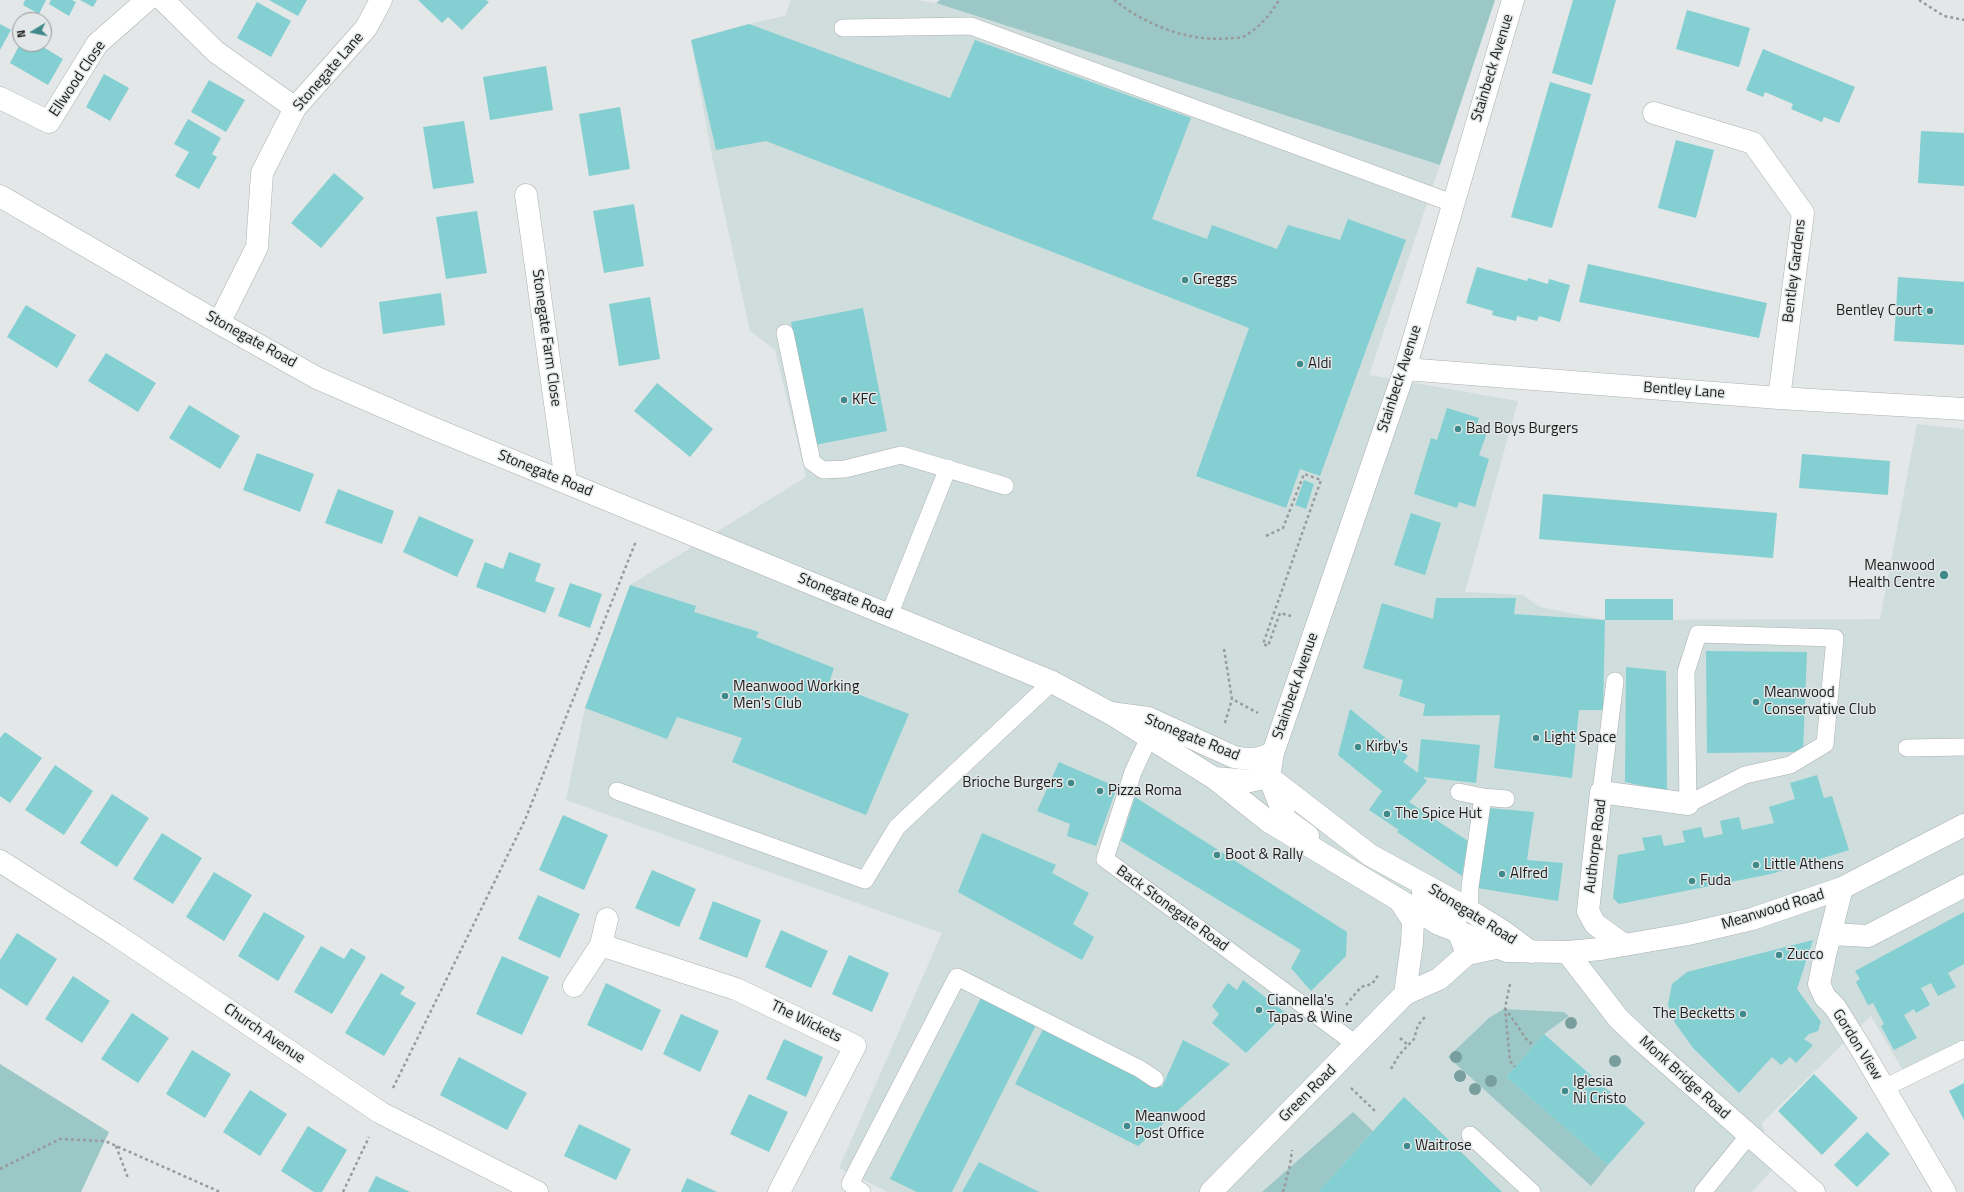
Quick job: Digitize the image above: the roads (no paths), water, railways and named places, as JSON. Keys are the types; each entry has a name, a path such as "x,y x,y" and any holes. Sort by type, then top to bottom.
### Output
{"street":[{"name":"Ellwood Close","path":"0,98 49,122 97,44 148,0"},
{"path":"163,0 216,52 295,108"},
{"name":"Stonegate Lane","path":"219,323 257,247 262,173 295,108 366,28 381,0"},
{"name":"Stainbeck Avenue","path":"1273,753 1405,369 1452,203 1513,0"},
{"name":"Bentley Gardens","path":"1654,114 1753,143 1803,213 1779,398"},
{"name":"Stonegate Farm Close","path":"526,194 566,482"},
{"name":"Stonegate Road","path":"0,196 317,378 430,427 645,516 1052,682 1110,713 1152,730 1247,760 1260,759 1273,753"},
{"name":"Bentley Lane","path":"1405,369 1779,398 1964,409"},
{"name":"Stonegate Road","path":"1152,730 1268,821 1439,924 1496,948 1507,951 1567,952"},
{"path":"1269,777 1273,753"},
{"name":"Stonegate Road","path":"1214,778 1250,781 1269,777 1370,855 1451,913 1467,954 1496,948"},
{"name":"Stonegate Road","path":"1269,777 1286,820 1394,897"},
{"name":"Authorpe Road","path":"1624,945 1595,924 1588,911 1601,792 1688,804"},
{"name":"Meanwood Road","path":"1567,952 1624,945 1688,934 1752,919 1842,888 1964,825"},
{"name":"Stonegate Road","path":"1370,855 1456,902 1504,932 1531,952"},
{"name":"Church Avenue","path":"0,861 116,935 381,1113 537,1192"},
{"path":"1831,934 1868,936 1964,886"},
{"name":"Gordon View","path":"1842,888 1819,984 1825,997 1835,1007 1945,1192"},
{"path":"1394,897 1412,921 1412,943 1405,994"},
{"path":"574,986 601,945 607,919"},
{"name":"The Wickets","path":"601,945 736,989 855,1046 779,1192"},
{"name":"Monk Bridge Road","path":"1567,952 1618,1018 1814,1192"},
{"name":"Green Road","path":"1211,1192 1357,1045 1405,994 1439,979 1467,954"}],"lane":[{"path":"843,28 971,26 1452,203"},
{"path":"785,333 812,462 823,470 845,469 901,455 1005,486"},
{"path":"889,615 948,468"},
{"path":"1698,634 1835,638 1826,744 1790,765 1745,775 1688,804 1686,672 1698,634"},
{"path":"1601,792 1615,681"},
{"path":"617,791 865,880 897,827 1052,682"},
{"name":"Back Stonegate Road","path":"1152,730 1122,805 1106,860 1357,1045"},
{"path":"1907,748 1964,747"},
{"path":"1459,792 1483,797 1506,799"},
{"path":"1469,911 1470,887 1483,797"},
{"path":"862,1192 850,1184 957,977 1140,1069 1155,1079"},
{"path":"1884,1088 1964,1049"},
{"path":"1470,1135 1529,1189"},
{"path":"1703,1192 1749,1135"}],"place":[{"name":"Greggs","path":"1185,280"},
{"name":"Bentley Court","path":"1930,311"},
{"name":"Aldi","path":"1300,364"},
{"name":"KFC","path":"844,400"},
{"name":"Bad Boys Burgers","path":"1458,429"},
{"name":"Meanwood Health Centre","path":"1944,575"},
{"name":"Meanwood Working Men's Club","path":"725,696"},
{"name":"Meanwood Conservative Club","path":"1756,702"},
{"name":"Light Space","path":"1536,738"},
{"name":"Kirby's","path":"1358,747"},
{"name":"Brioche Burgers","path":"1071,783"},
{"name":"Pizza Roma","path":"1100,791"},
{"name":"The Spice Hut","path":"1387,814"},
{"name":"Boot & Rally","path":"1217,855"},
{"name":"Little Athens","path":"1756,865"},
{"name":"Alfred","path":"1502,874"},
{"name":"Fuda","path":"1692,881"},
{"name":"Zucco","path":"1779,955"},
{"name":"Ciannella's Tapas & Wine","path":"1259,1010"},
{"name":"The Becketts","path":"1743,1014"},
{"name":"Iglesia Ni Cristo","path":"1565,1091"},
{"name":"Meanwood Post Office","path":"1127,1126"},
{"name":"Waitrose","path":"1407,1146"}]}
